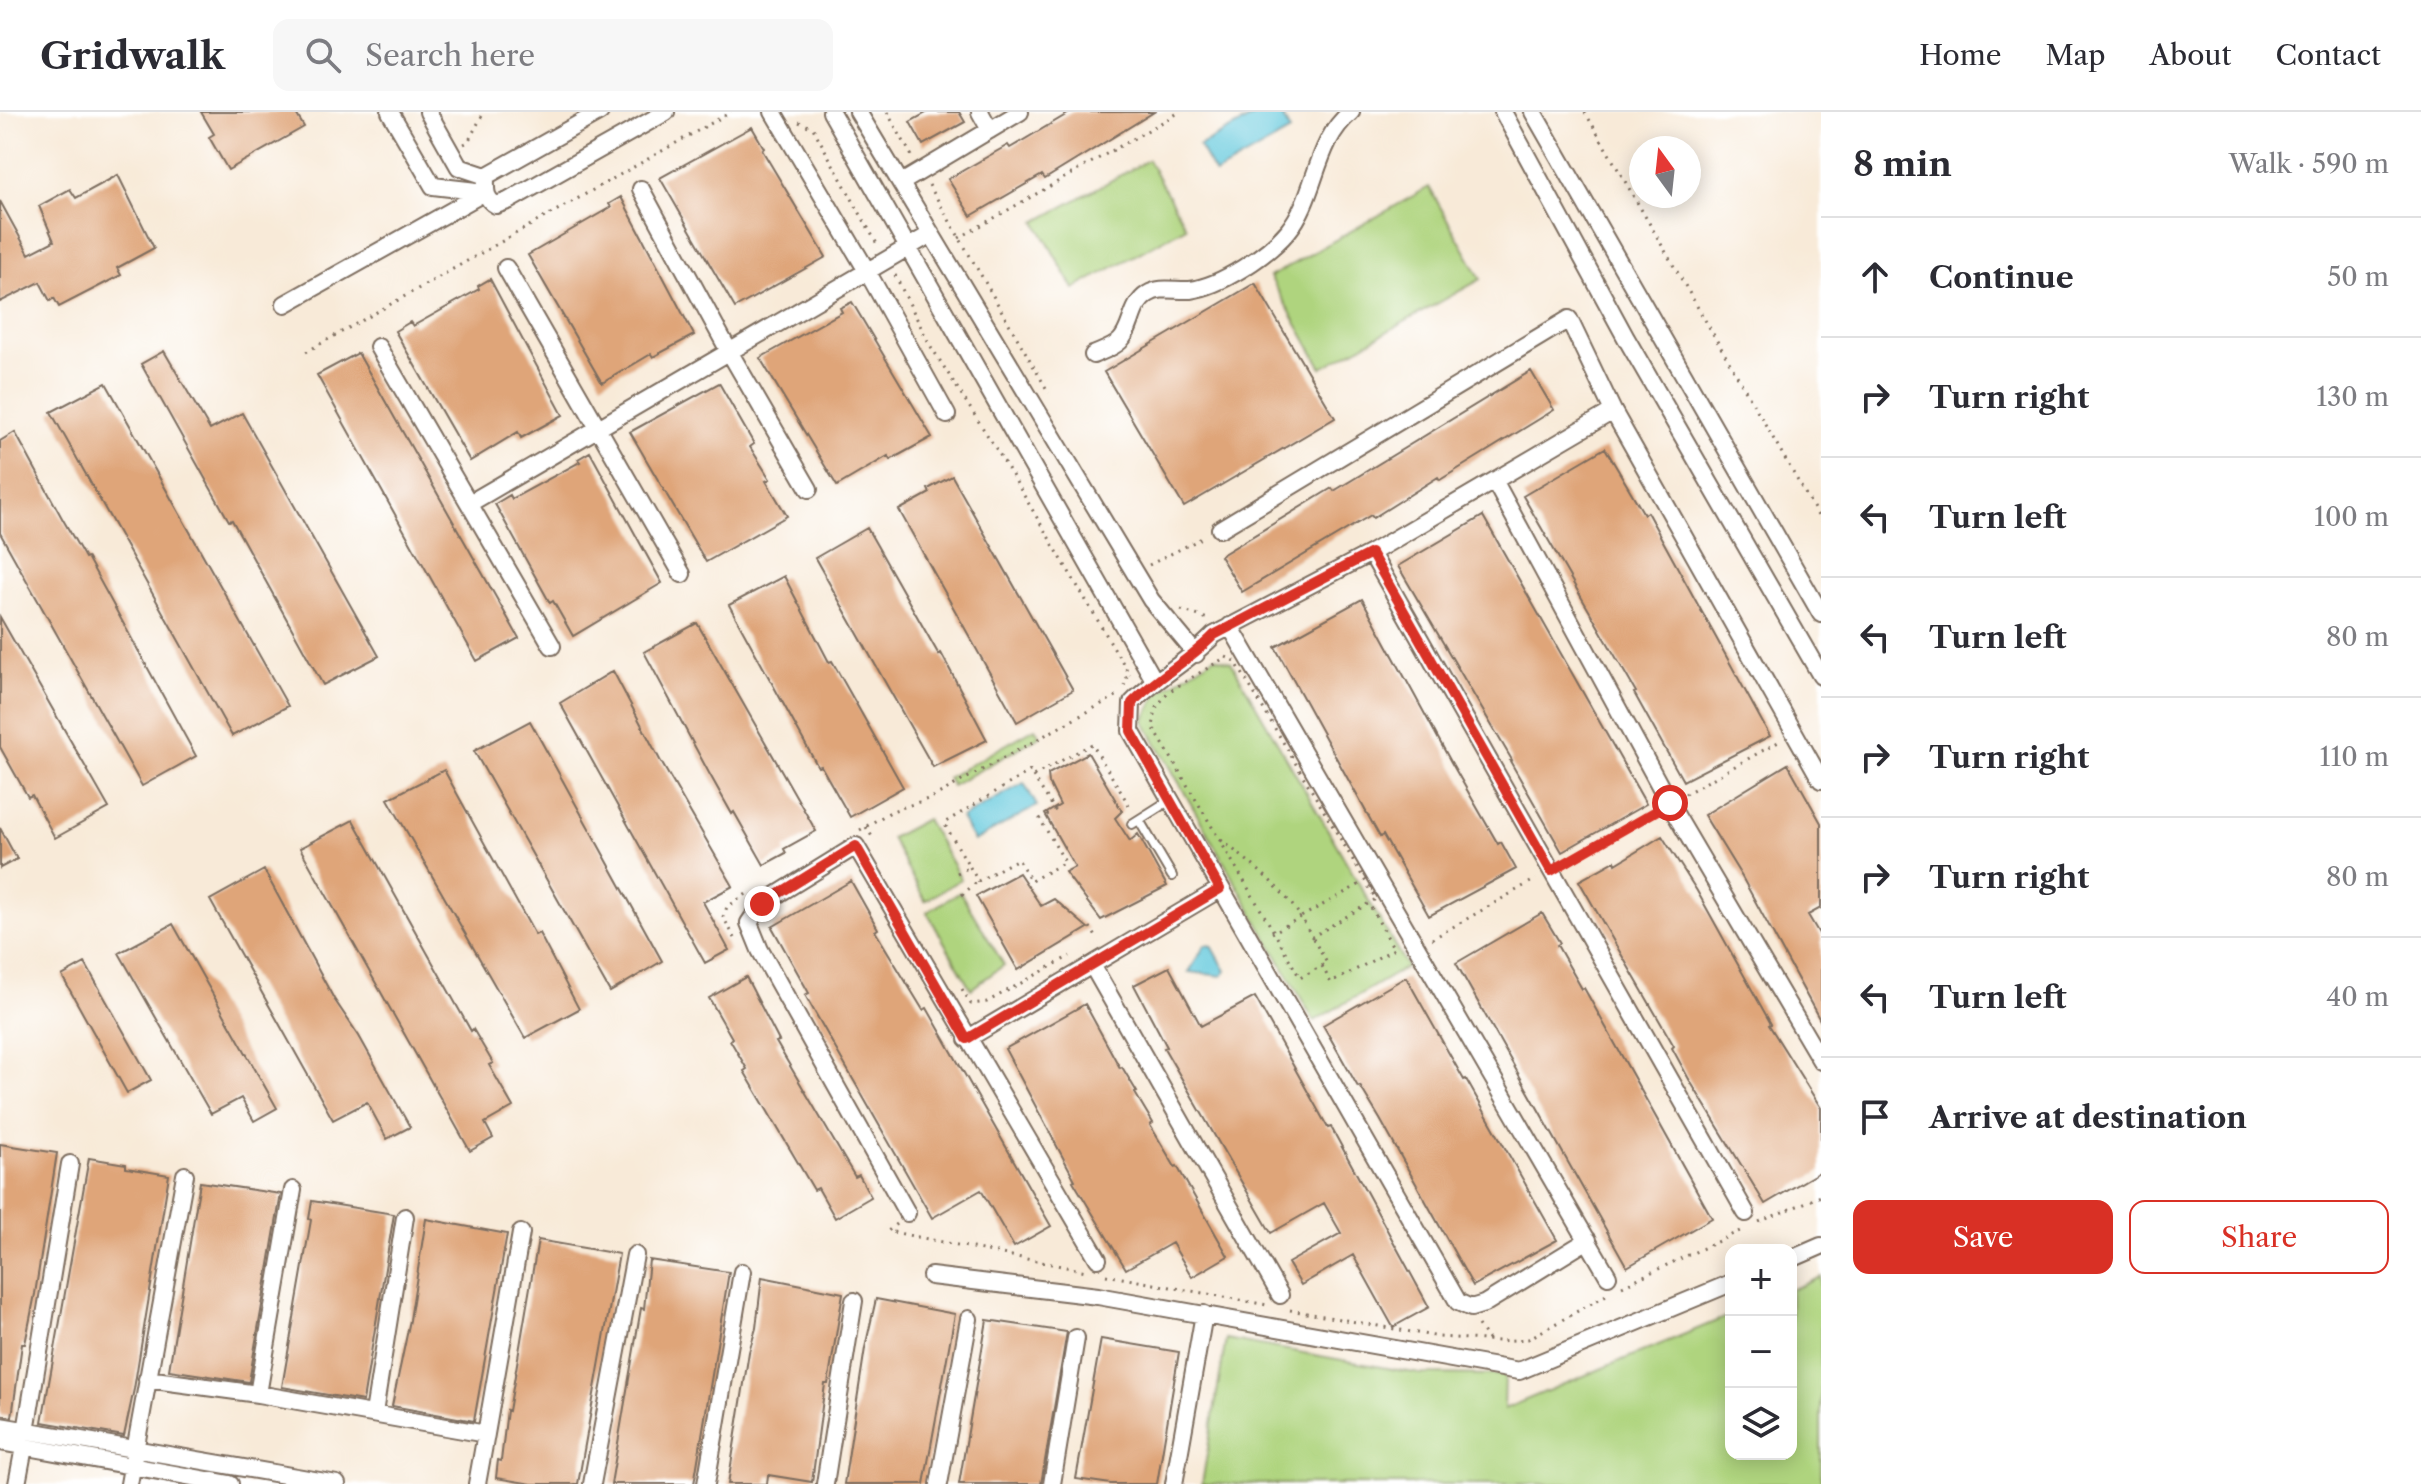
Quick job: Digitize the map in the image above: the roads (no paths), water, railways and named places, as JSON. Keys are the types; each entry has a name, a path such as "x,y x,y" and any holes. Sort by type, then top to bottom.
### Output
{"street":[{"path":"390,112 433,186 486,184"},
{"path":"428,112 459,167 486,184 490,202 496,205 666,112"},
{"path":"285,304 602,112 619,139"},
{"path":"773,112 947,415"},
{"path":"831,112 1154,680"},
{"path":"858,112 1151,600 1196,654"},
{"path":"980,112 990,130"},
{"path":"901,183 1020,112"},
{"path":"1093,355 1122,339 1137,304 1145,296 1166,289 1204,287 1221,280 1271,248 1290,229 1328,141 1351,112"},
{"path":"1503,112 1626,338 1821,676"},
{"path":"1533,112 1820,613 1792,627"},
{"path":"641,189 730,353 809,489"},
{"path":"470,503 931,234"},
{"path":"506,268 682,574"},
{"path":"1220,529 1569,319 1613,411 1821,780"},
{"path":"378,347 552,646"},
{"path":"1588,1240 1484,1304 1471,1308 1458,1302 1131,731 1132,703 1154,680 1196,654 1214,635 1371,553 1613,411"},
{"path":"1495,482 1670,803 1821,1061"},
{"path":"1371,553 1749,1222"},
{"path":"1230,626 1608,1276"},
{"path":"907,1213 760,950 749,923 762,904 856,846 1098,1259"},
{"path":"967,1039 1220,889"},
{"path":"1092,965 1280,1295"},
{"path":"17,1484 70,1164"},
{"path":"129,1484 185,1175"},
{"path":"258,1394 293,1190"},
{"path":"374,1413 405,1217"},
{"path":"477,1484 521,1233"},
{"path":"1797,1256 1821,1246"},
{"path":"592,1484 635,1255"},
{"path":"706,1484 742,1272"},
{"path":"931,1276 1098,1296 1519,1371 1725,1285"},
{"path":"825,1484 854,1301"},
{"path":"1174,1484 1204,1314"},
{"path":"939,1484 969,1319"},
{"path":"1052,1484 1076,1338"},
{"path":"147,1379 258,1394 486,1434"},
{"path":"0,1426 25,1439"},
{"path":"0,1442 25,1439 134,1458 337,1484"},
{"path":"134,1458 230,1484"}],"lane":[{"path":"1171,800 1135,822 1172,876"}],"water":[{"path":"1262,112 1280,112 1290,131 1215,174 1199,146"},
{"path":"1024,783 1037,806 974,841 961,818"},
{"path":"1205,945 1212,946 1226,971 1222,976 1189,972"}]}
